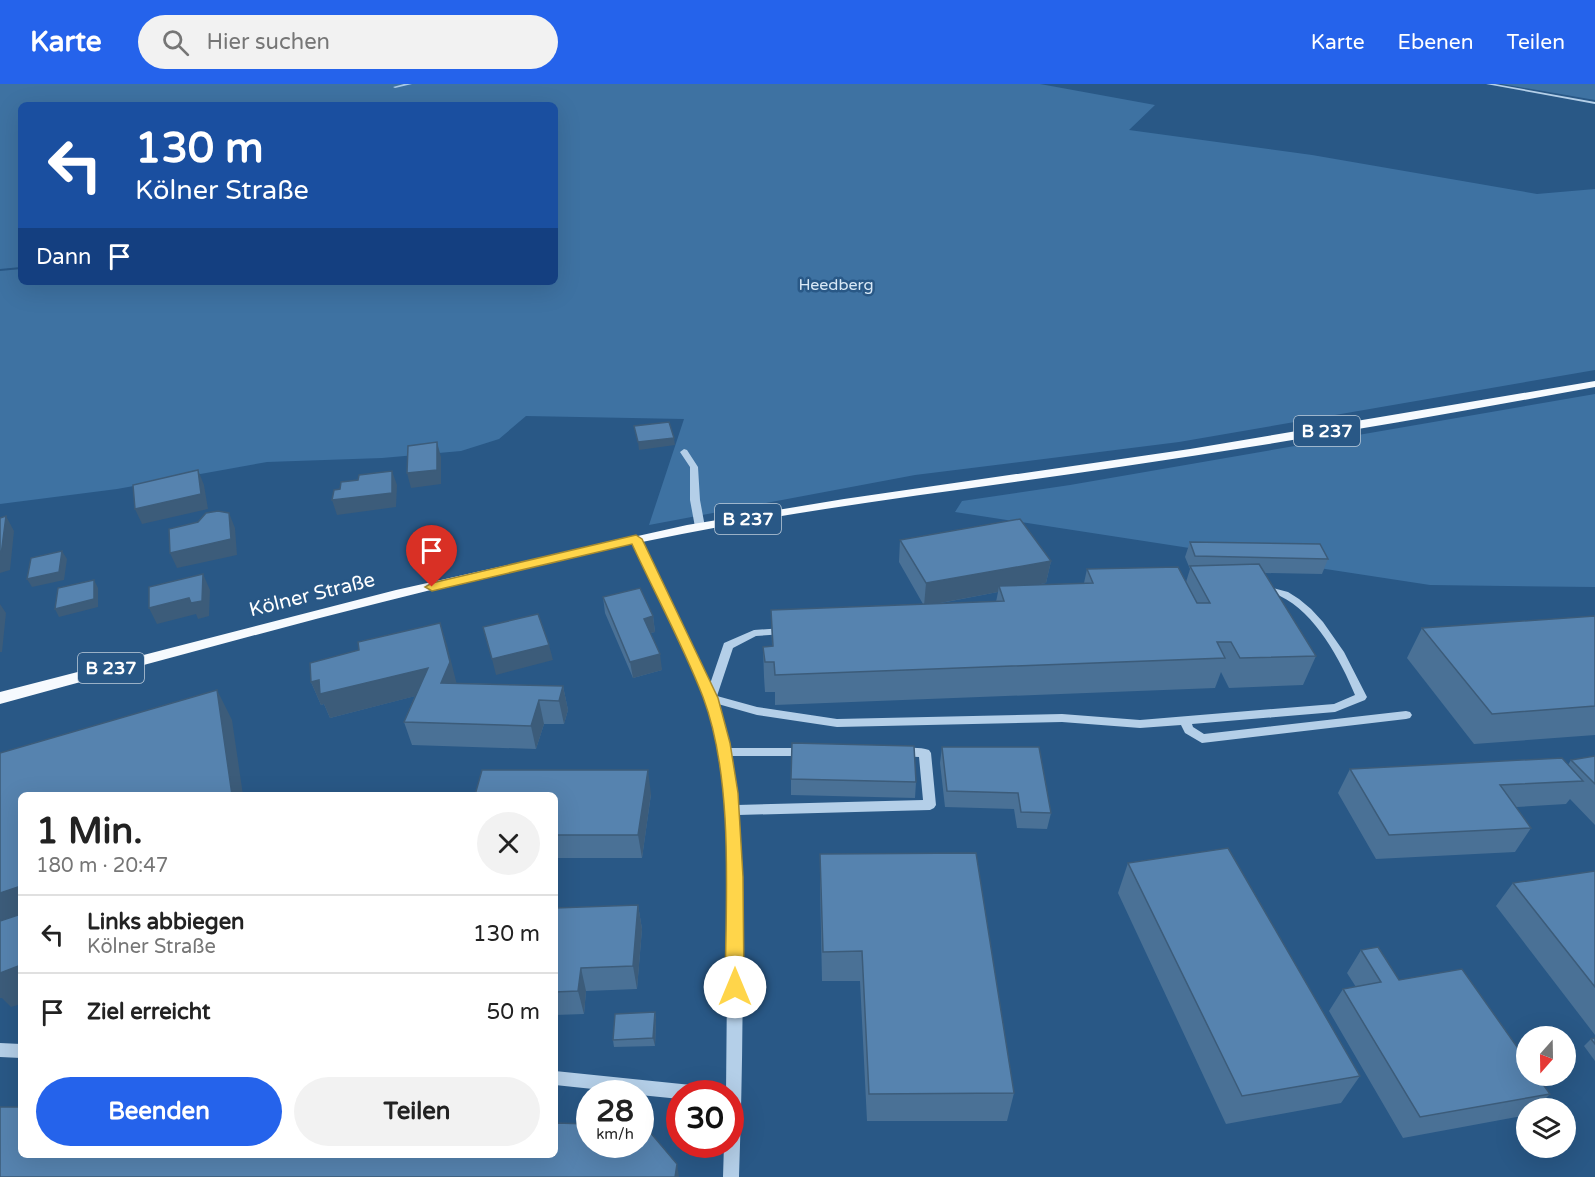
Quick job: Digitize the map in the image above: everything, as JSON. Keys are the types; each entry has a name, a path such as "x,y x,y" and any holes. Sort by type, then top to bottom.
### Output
{"main road":[{"name":"B 237","path":"636,539 861,499 1057,473 1384,423 1595,384"},
{"name":"Kölner Straße","path":"0,698 223,638 636,539"}],"street":[{"path":"1488,84 1595,103"},
{"path":"684,452 694,467 695,500 700,527"},
{"path":"636,539 711,698 724,752 731,810 735,877 732,1080"},
{"path":"1253,586 1286,595 1314,618 1352,673 1361,697 1335,708 1140,724 1062,718 837,723 757,711 711,698 728,646 754,633 829,628 890,616 1032,608 1070,592 1253,586"},
{"path":"1184,720 1189,729 1202,739 1406,715"},
{"path":"724,752 818,752"},
{"path":"731,810 930,805 925,753 889,753"},
{"path":"0,1050 18,1051"},
{"path":"558,1078 666,1090"},
{"path":"731,1158 731,1177"}],"green space":[{"name":"Heedberg","path":"0,84 1040,84 1155,105 1129,130 1312,155 1537,194 1595,189 1595,370 1179,442 915,475 649,525 684,419 526,416 499,439 461,451 382,458 267,462 117,489 0,504 0,271 18,269 18,285 558,285 558,102 18,102 18,267 0,269"},
{"path":"1502,84 1595,84 1595,100"},
{"path":"1595,394 1595,587 1430,585 955,512 962,501 1070,485"}],"building":[{"path":"669,422 674,438 638,442 634,426"},
{"path":"437,442 437,470 407,473 408,446"},
{"path":"198,470 201,494 135,509 133,485"},
{"path":"392,471 392,493 332,500 334,490 340,489 341,482 358,480 359,475"},
{"path":"218,511 229,513 231,539 170,553 169,529 198,522 206,513"},
{"path":"6,516 1,555 0,555 0,518"},
{"path":"1020,519 1051,561 926,583 900,540"},
{"path":"1190,542 1320,544 1328,559 1195,556"},
{"path":"62,551 59,572 27,579 31,558"},
{"path":"1259,564 1316,656 1240,658 1231,642 1217,642 1225,658 775,675 774,662 765,662 763,647 773,646 771,610 1004,601 999,586 1093,583 1087,569 1178,567 1197,603 1210,603 1190,566"},
{"path":"203,574 202,601 191,603 189,598 149,608 149,587"},
{"path":"94,580 94,599 55,609 58,588"},
{"path":"640,588 653,616 644,619 660,654 630,662 603,597"},
{"path":"538,614 549,645 492,659 483,627"},
{"path":"1595,616 1595,706 1492,714 1422,628"},
{"path":"440,623 450,662 441,683 563,686 559,701 539,700 531,726 404,722 428,668 320,694 319,680 311,682 310,663 359,650 358,642"},
{"path":"217,690 232,792 18,792 18,887 0,893 0,753"},
{"path":"792,743 914,746 916,782 791,779"},
{"path":"942,747 1039,747 1051,813 1021,812 1018,793 947,791"},
{"path":"1595,756 1595,784 1571,760"},
{"path":"1562,758 1583,781 1500,785 1531,828 1389,835 1350,769"},
{"path":"482,770 648,770 638,835 558,835 558,792 476,792"},
{"path":"1228,848 1360,1076 1242,1096 1128,863"},
{"path":"976,853 1014,1093 869,1094 862,951 823,952 820,854"},
{"path":"1595,871 1595,987 1513,883"},
{"path":"638,905 633,966 581,968 578,991 558,992 558,908"},
{"path":"18,915 18,966 0,973 0,921"},
{"path":"1378,947 1399,980 1462,969 1516,1045 1516,1086 1544,1086 1550,1094 1516,1098 1516,1100 1420,1117 1343,989 1381,982 1361,950"},
{"path":"655,1012 653,1038 613,1040 615,1014"},
{"path":"0,1107 18,1107 18,1158 558,1158 558,1123 576,1124 576,1158 654,1158 654,1137 666,1151 666,1158 672,1158 677,1164 675,1177 0,1177"}],"waterway":[{"path":"395,87 410,84"}],"route":[{"path":"432,587 636,539 711,698 717,720 730,793 735,877 735,987"}]}
